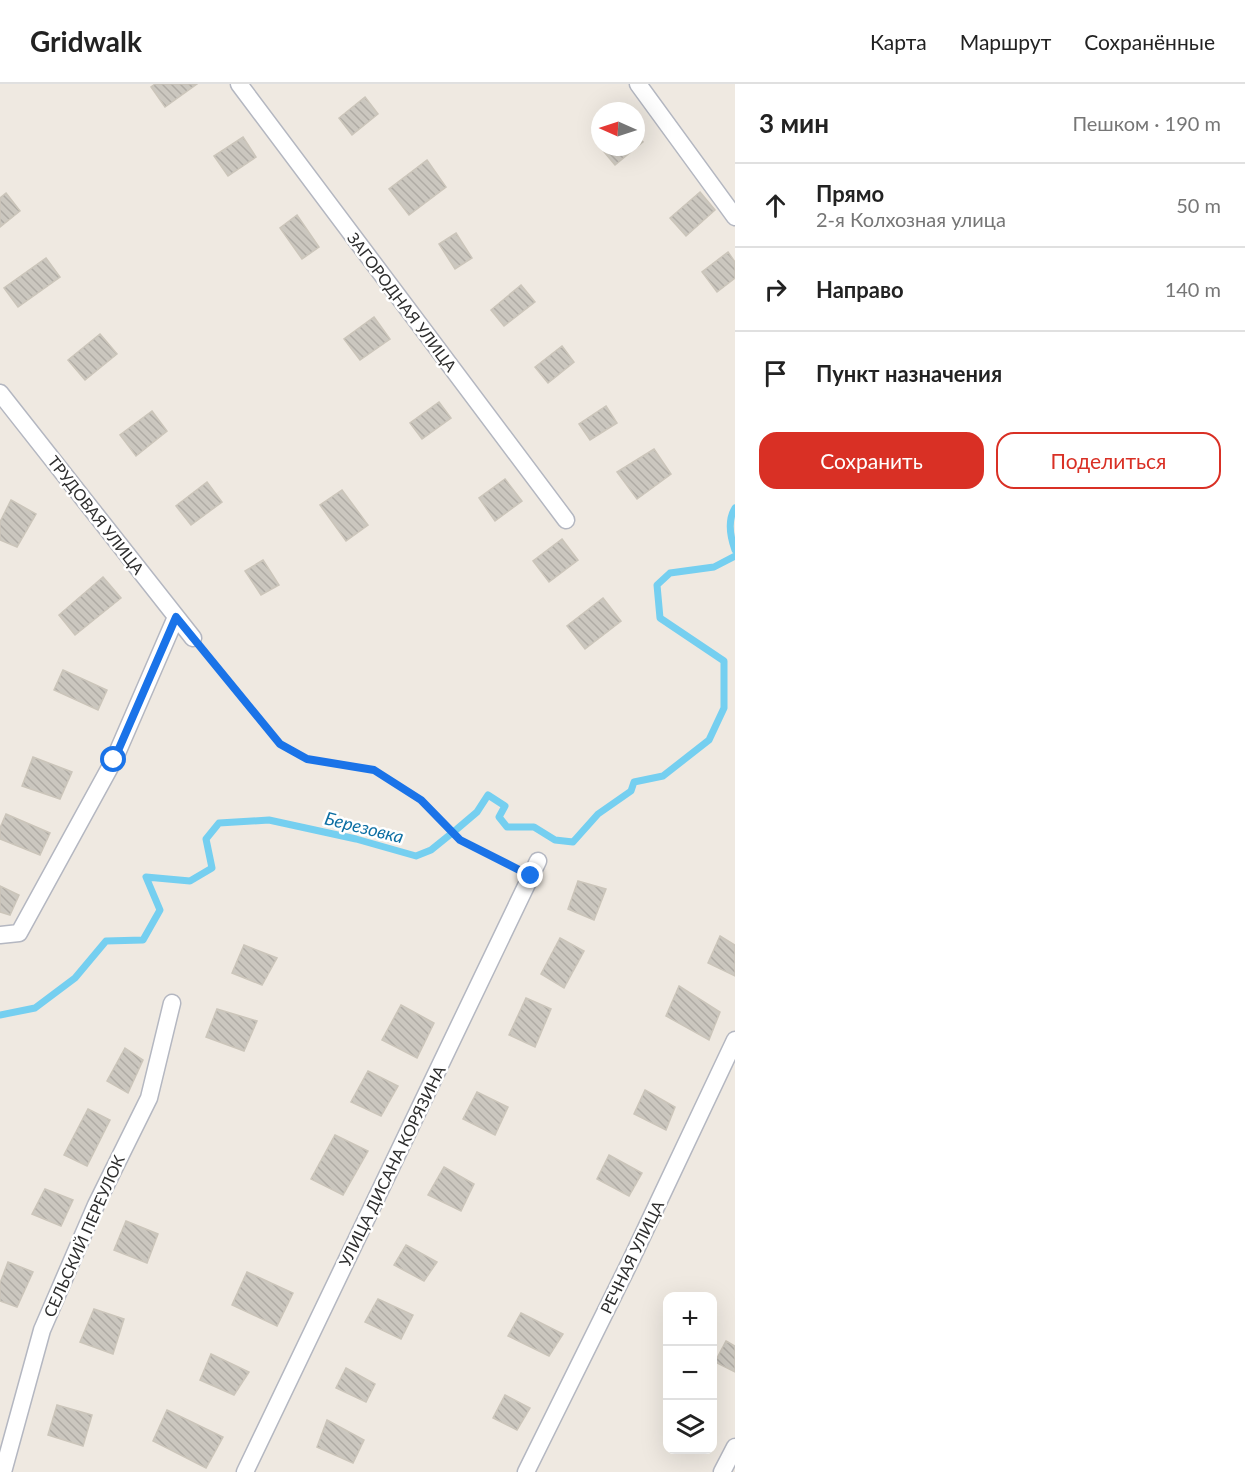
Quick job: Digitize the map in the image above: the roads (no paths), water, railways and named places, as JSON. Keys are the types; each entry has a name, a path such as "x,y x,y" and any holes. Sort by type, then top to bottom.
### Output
{"street":[{"name":"ЗАГОРОДНАЯ УЛИЦА","path":"239,84 566,520"},
{"path":"638,84 735,217"},
{"name":"ТРУДОВАЯ УЛИЦА","path":"0,393 193,638"},
{"path":"0,935 19,933 114,760 176,617"},
{"name":"УЛИЦА ДИСАНА КОРЯЗИНА","path":"245,1472 535,868"},
{"name":"СЕЛЬСКИЙ ПЕРЕУЛОК","path":"3,1472 42,1330 96,1205 149,1098 172,1003"},
{"name":"РЕЧНАЯ УЛИЦА","path":"526,1472 631,1260 735,1040"},
{"path":"722,1472 735,1446"}],"waterway":[{"name":"Березовка","path":"735,508 730,529 735,550"},
{"name":"Березовка","path":"0,1015 35,1008 75,978 106,941 143,940 160,910 146,877 190,881 212,868 206,839 219,823 269,820 356,839 416,856 431,850 457,829 477,812 488,795 505,806 499,817 507,827 534,827 555,840 573,842 598,814 631,791 634,782 663,776 709,740 724,708 724,661 660,618 657,585 670,573 714,567 735,556"}]}
